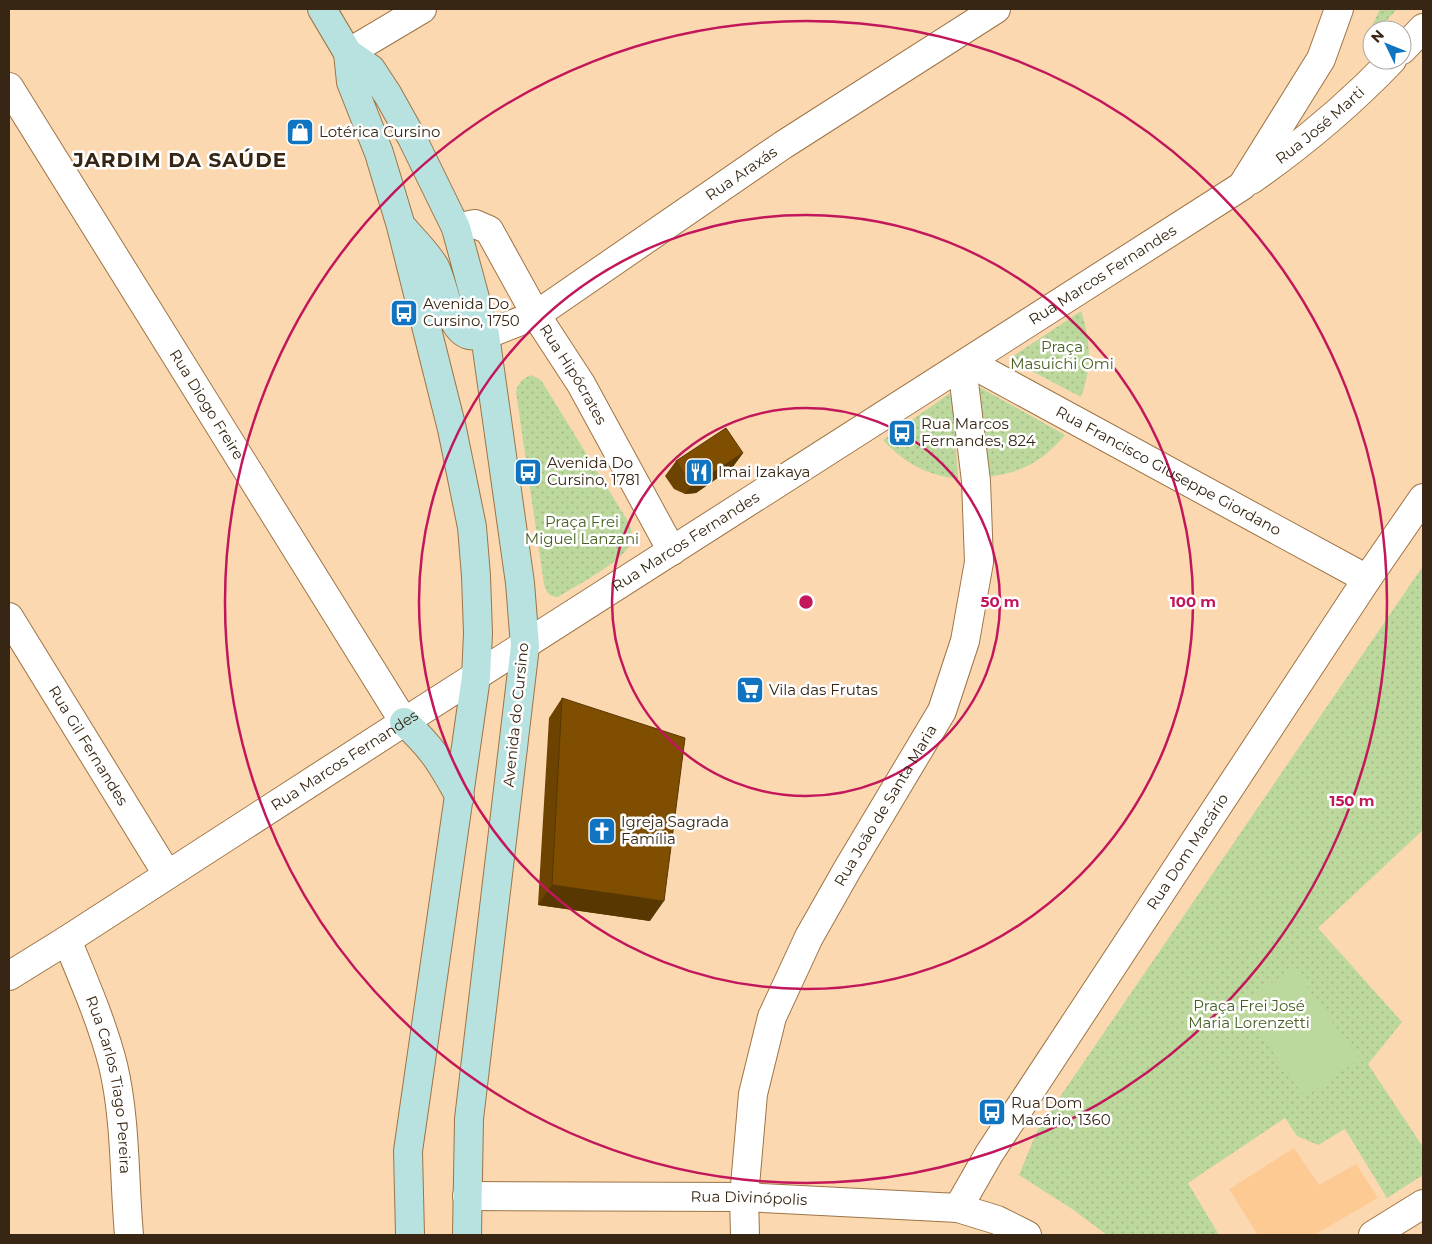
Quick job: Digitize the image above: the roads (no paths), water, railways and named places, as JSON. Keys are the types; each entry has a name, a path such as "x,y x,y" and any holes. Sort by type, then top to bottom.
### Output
{"main road":[{"name":"Avenida do Cursino","path":"322,9 348,53 371,69 388,95 412,138 456,228 485,334 520,583 525,646 469,1119 466,1235"},
{"name":"Avenida do Cursino","path":"348,53 351,82 379,153 400,226 452,429 472,527 476,576 478,633 476,677 408,1151 410,1235"},
{"path":"400,226 425,253 435,268 458,327 468,335 485,334"},
{"path":"404,722 441,761 460,797"}],"street":[{"path":"348,53 422,9"},
{"name":"Rua Araxás","path":"485,334 536,315 783,145 996,9"},
{"name":"Rua Marcos Fernandes","path":"9,976 1242,186 1321,59 1339,9"},
{"path":"1412,40 1423,28"},
{"name":"Rua José Marti","path":"1242,186 1277,162 1306,138 1382,70"},
{"name":"Rua Diogo Freire","path":"9,87 404,722"},
{"name":"Rua Hipócrates","path":"456,228 475,224 489,230 536,315 581,384 672,551"},
{"name":"Rua Francisco Giuseppe Giordano","path":"965,364 1367,579"},
{"name":"Rua João de Santa Maria","path":"745,1235 744,1197 753,1094 772,1017 809,937 942,712 965,641 979,562 976,481 965,364"},
{"name":"Rua Dom Macário","path":"958,1208 989,1154 1367,579 1423,498"},
{"name":"Rua Gil Fernandes","path":"9,617 167,874"},
{"name":"Rua Carlos Tiago Pereira","path":"67,940 97,1011 113,1066 123,1130 129,1235"},
{"name":"Rua Divinópolis","path":"467,1196 744,1197 958,1208 997,1220 1027,1235"},
{"path":"1373,1235 1423,1204"}],"place":[{"name":"Lotérica Cursino","path":"300,132"},
{"name":"Avenida Do Cursino, 1750","path":"404,313"},
{"name":"Rua Marcos Fernandes, 824","path":"902,433"},
{"name":"Avenida Do Cursino, 1781","path":"528,472"},
{"name":"Imai Izakaya","path":"699,472"},
{"name":"Vila das Frutas","path":"750,690"},
{"name":"Igreja Sagrada Família","path":"602,831"},
{"name":"Rua Dom Macário, 1360","path":"992,1112"}],"district":[{"name":"JARDIM DA SAÚDE","path":"180,160"}],"park label":[{"name":"Praça Masuichi Omi","path":"1062,356"},
{"name":"Praça Frei Miguel Lanzani","path":"582,530"},
{"name":"Praça Frei José Maria Lorenzetti","path":"1249,1014"}]}
